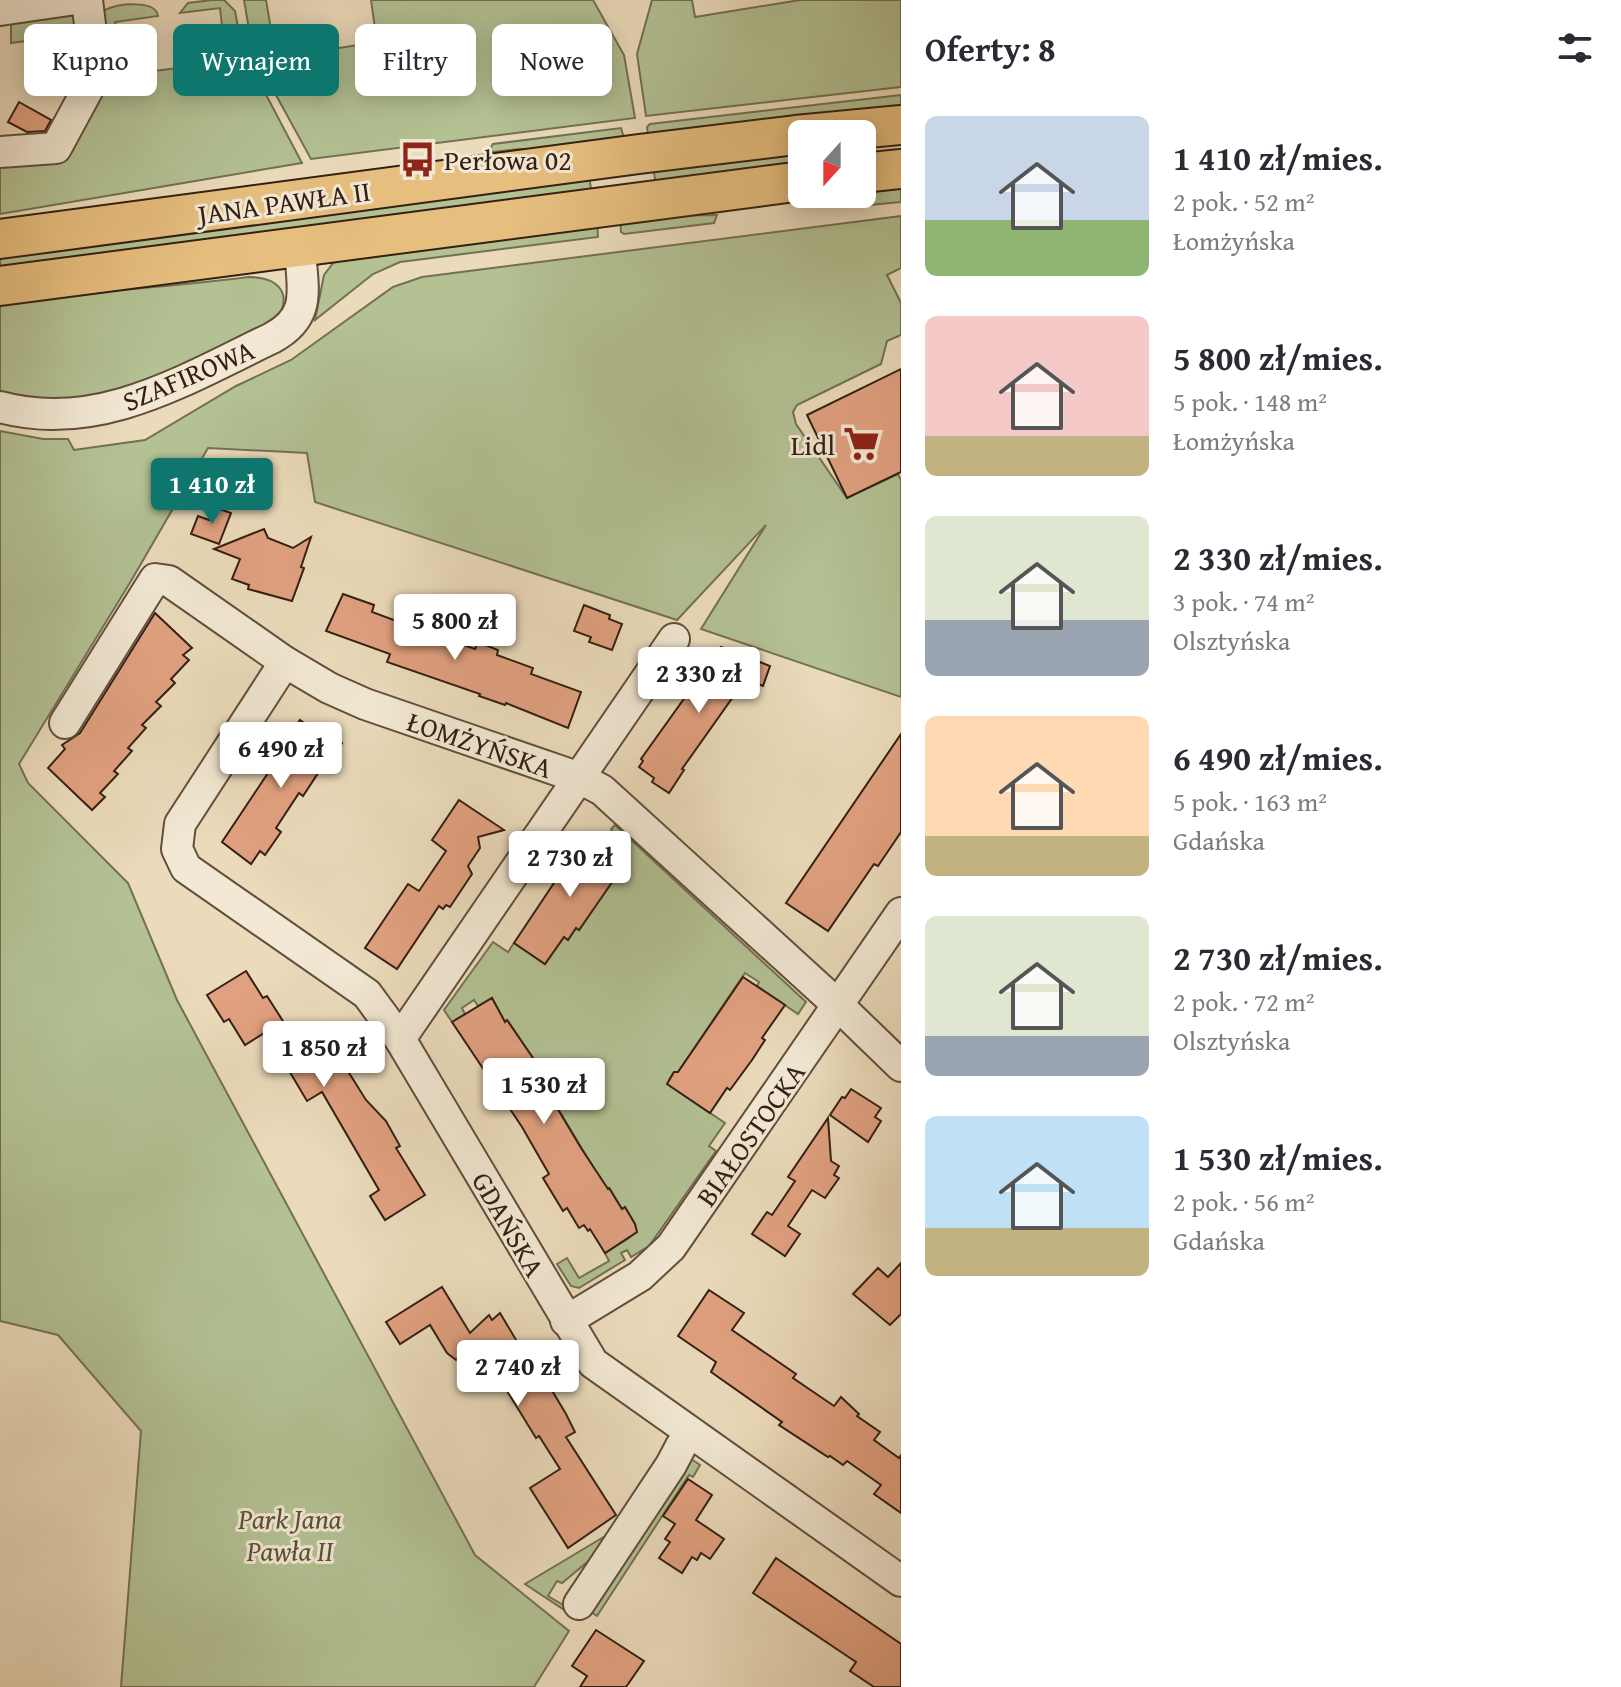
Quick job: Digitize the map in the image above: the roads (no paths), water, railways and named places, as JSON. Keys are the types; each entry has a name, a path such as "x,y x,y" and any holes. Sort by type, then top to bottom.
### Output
{"main road":[{"name":"JANA PAWŁA II","path":"0,239 671,150 901,125"},
{"path":"876,172 901,169"},
{"name":"JANA PAWŁA II","path":"0,286 788,183"}],"street":[{"path":"0,10 69,0"},
{"path":"0,152 56,148 96,74 87,0"},
{"name":"SZAFIROWA","path":"0,407 24,414 87,414 170,387 272,338 293,326 299,315 302,290 300,248"},
{"name":"ŁOMŻYŃSKA","path":"65,723 155,579 169,581 285,662 329,688 365,704 577,777 612,798 901,1066"},
{"path":"400,1039 674,639"},
{"name":"GDAŃSKA","path":"285,662 180,824 177,849 186,868 367,994 400,1039 593,1363 901,1581"},
{"name":"BIAŁOSTOCKA","path":"566,1321 640,1276 671,1247 901,913"},
{"path":"579,1604 681,1446"}],"place":[{"name":"Perłowa 02","path":"418,159"},
{"name":"Lidl","path":"861,444"}],"park label":[{"name":"Park Jana Pawła II","path":"290,1534"}]}
